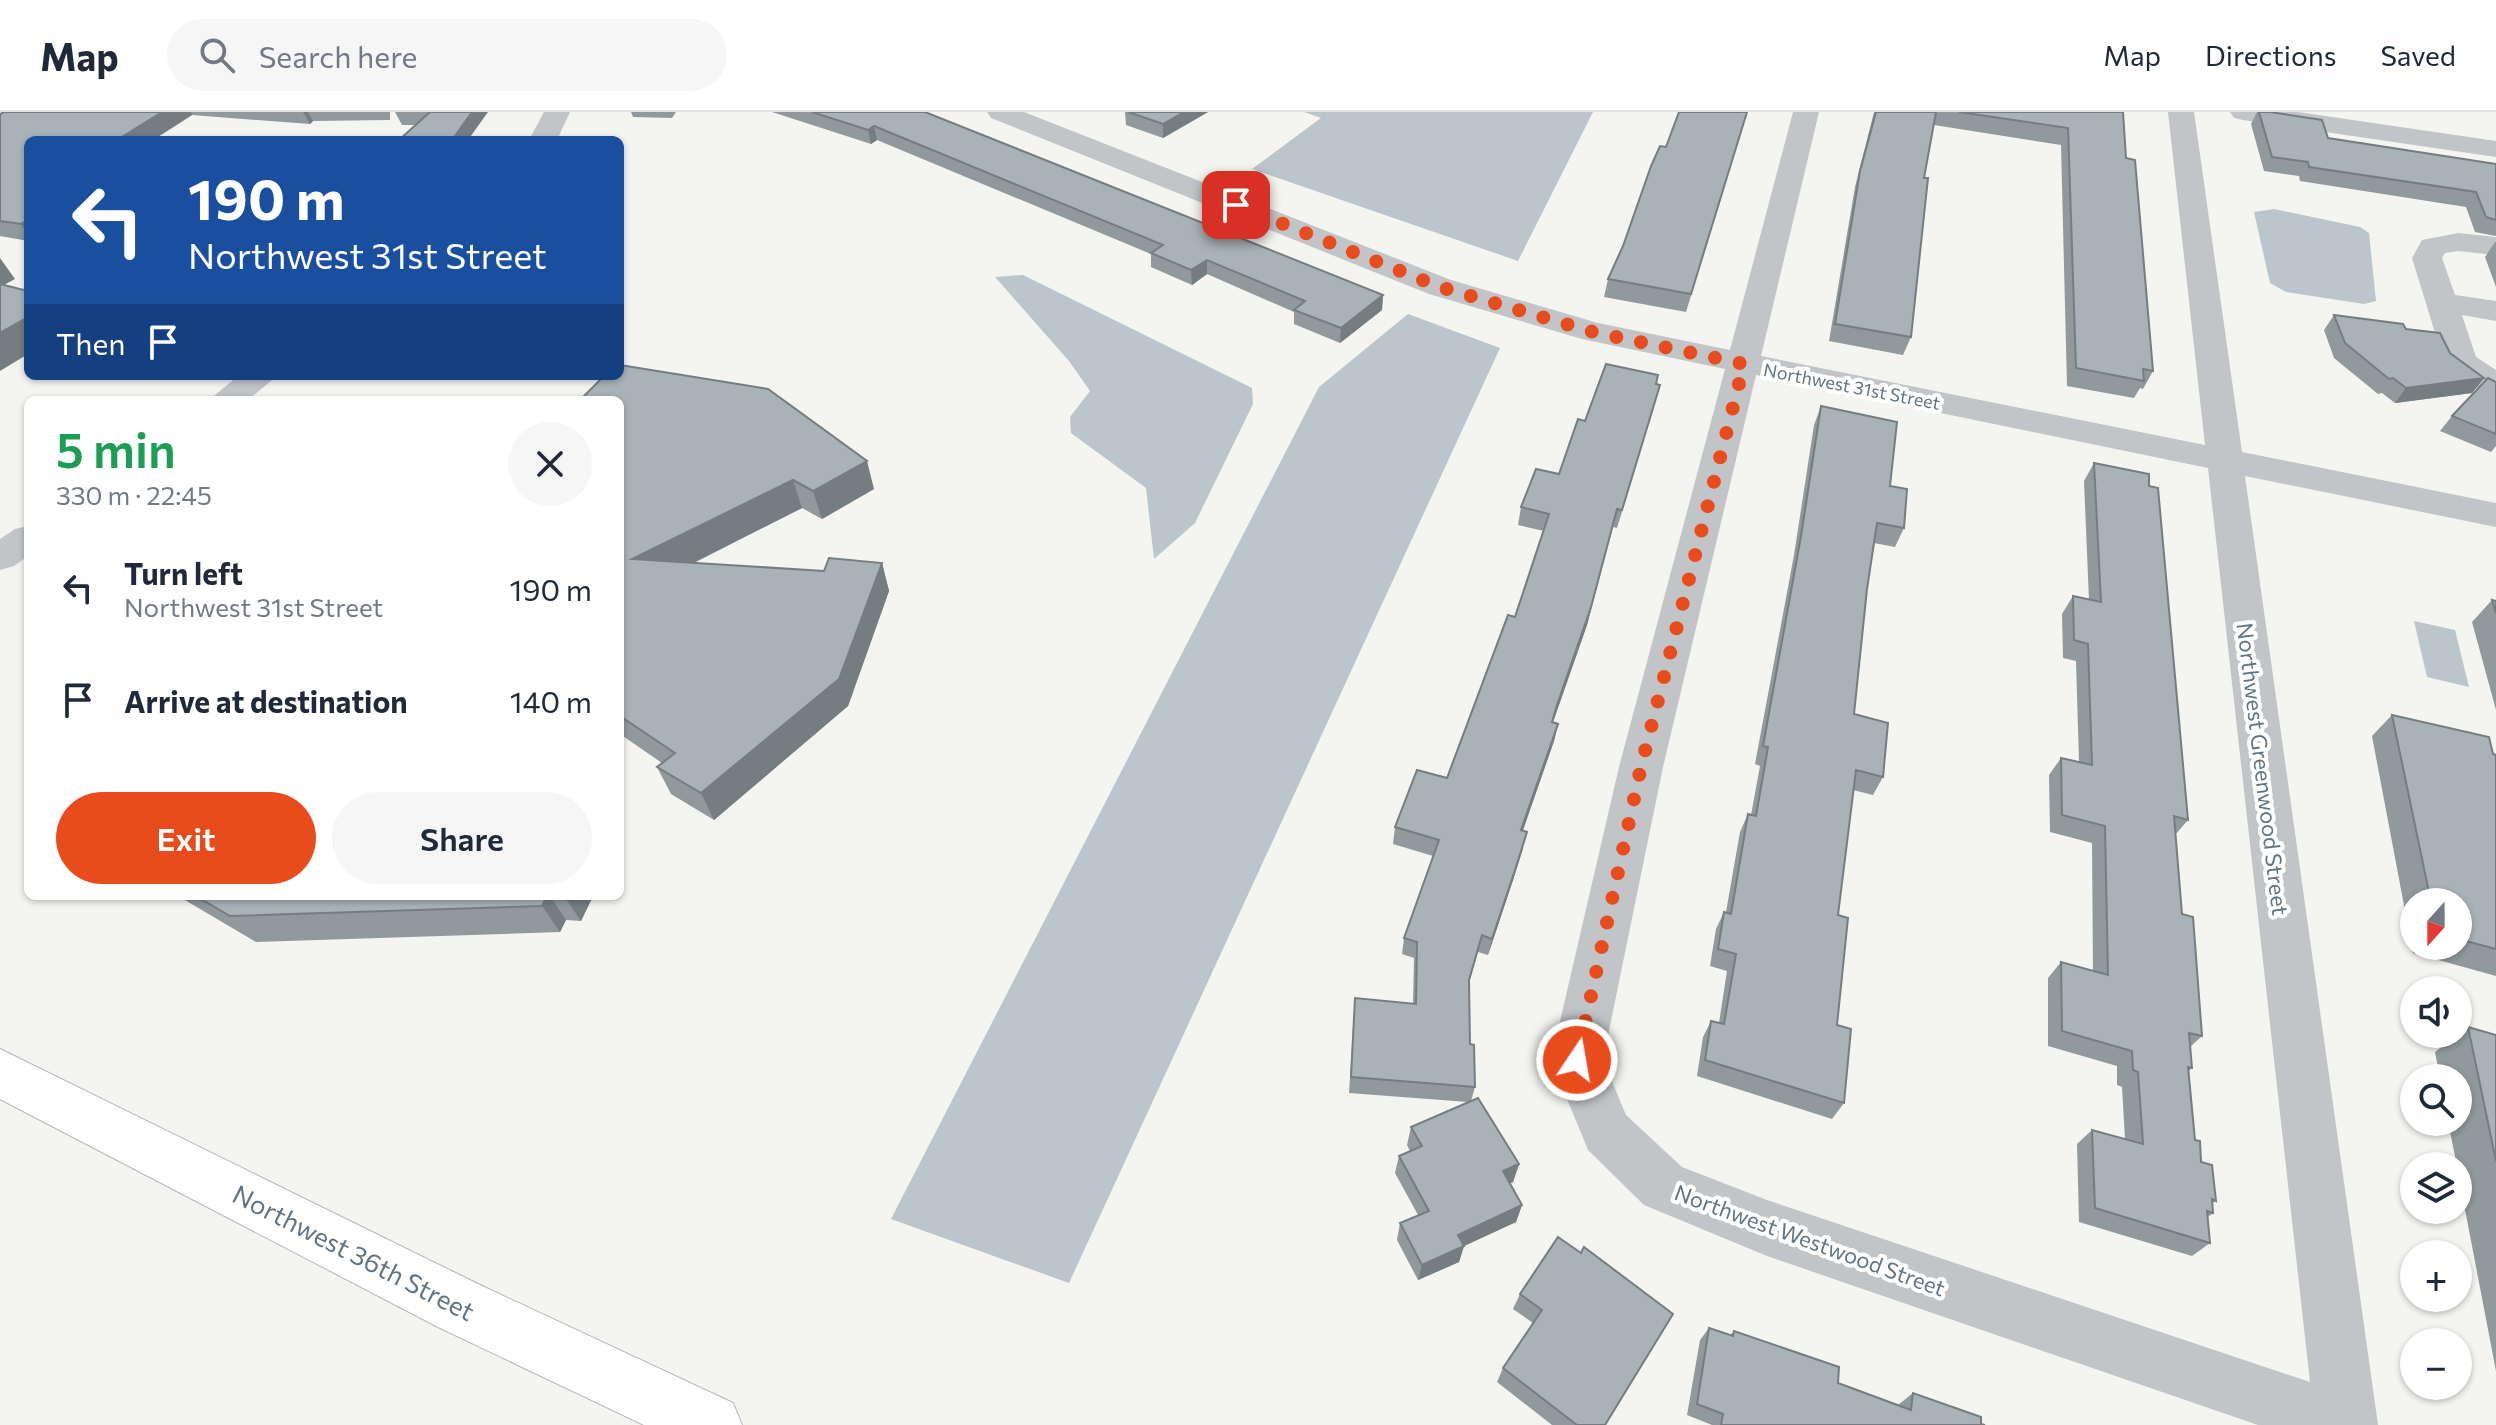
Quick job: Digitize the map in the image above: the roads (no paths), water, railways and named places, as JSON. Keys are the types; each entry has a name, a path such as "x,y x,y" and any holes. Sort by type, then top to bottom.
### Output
{"main road":[{"name":"Northwest 36th Street","path":"0,1073 459,1306 711,1425"}],"street":[{"path":"545,136 557,112"},
{"name":"Northwest 31st Street","path":"1000,112 1440,287 1593,332 2496,515"},
{"name":"Northwest Westwood Street","path":"1806,112 1641,767 1577,1060 1607,1132 1663,1186 1767,1228 2346,1425"},
{"name":"Northwest Greenwood Street","path":"2181,112 2346,1425"},
{"path":"2243,112 2496,149"},
{"path":"2496,246 2458,242 2433,246 2427,258 2461,362 2496,385"},
{"path":"2442,302 2496,311"},
{"path":"232,396 254,380"},
{"path":"0,557 24,541"}]}
